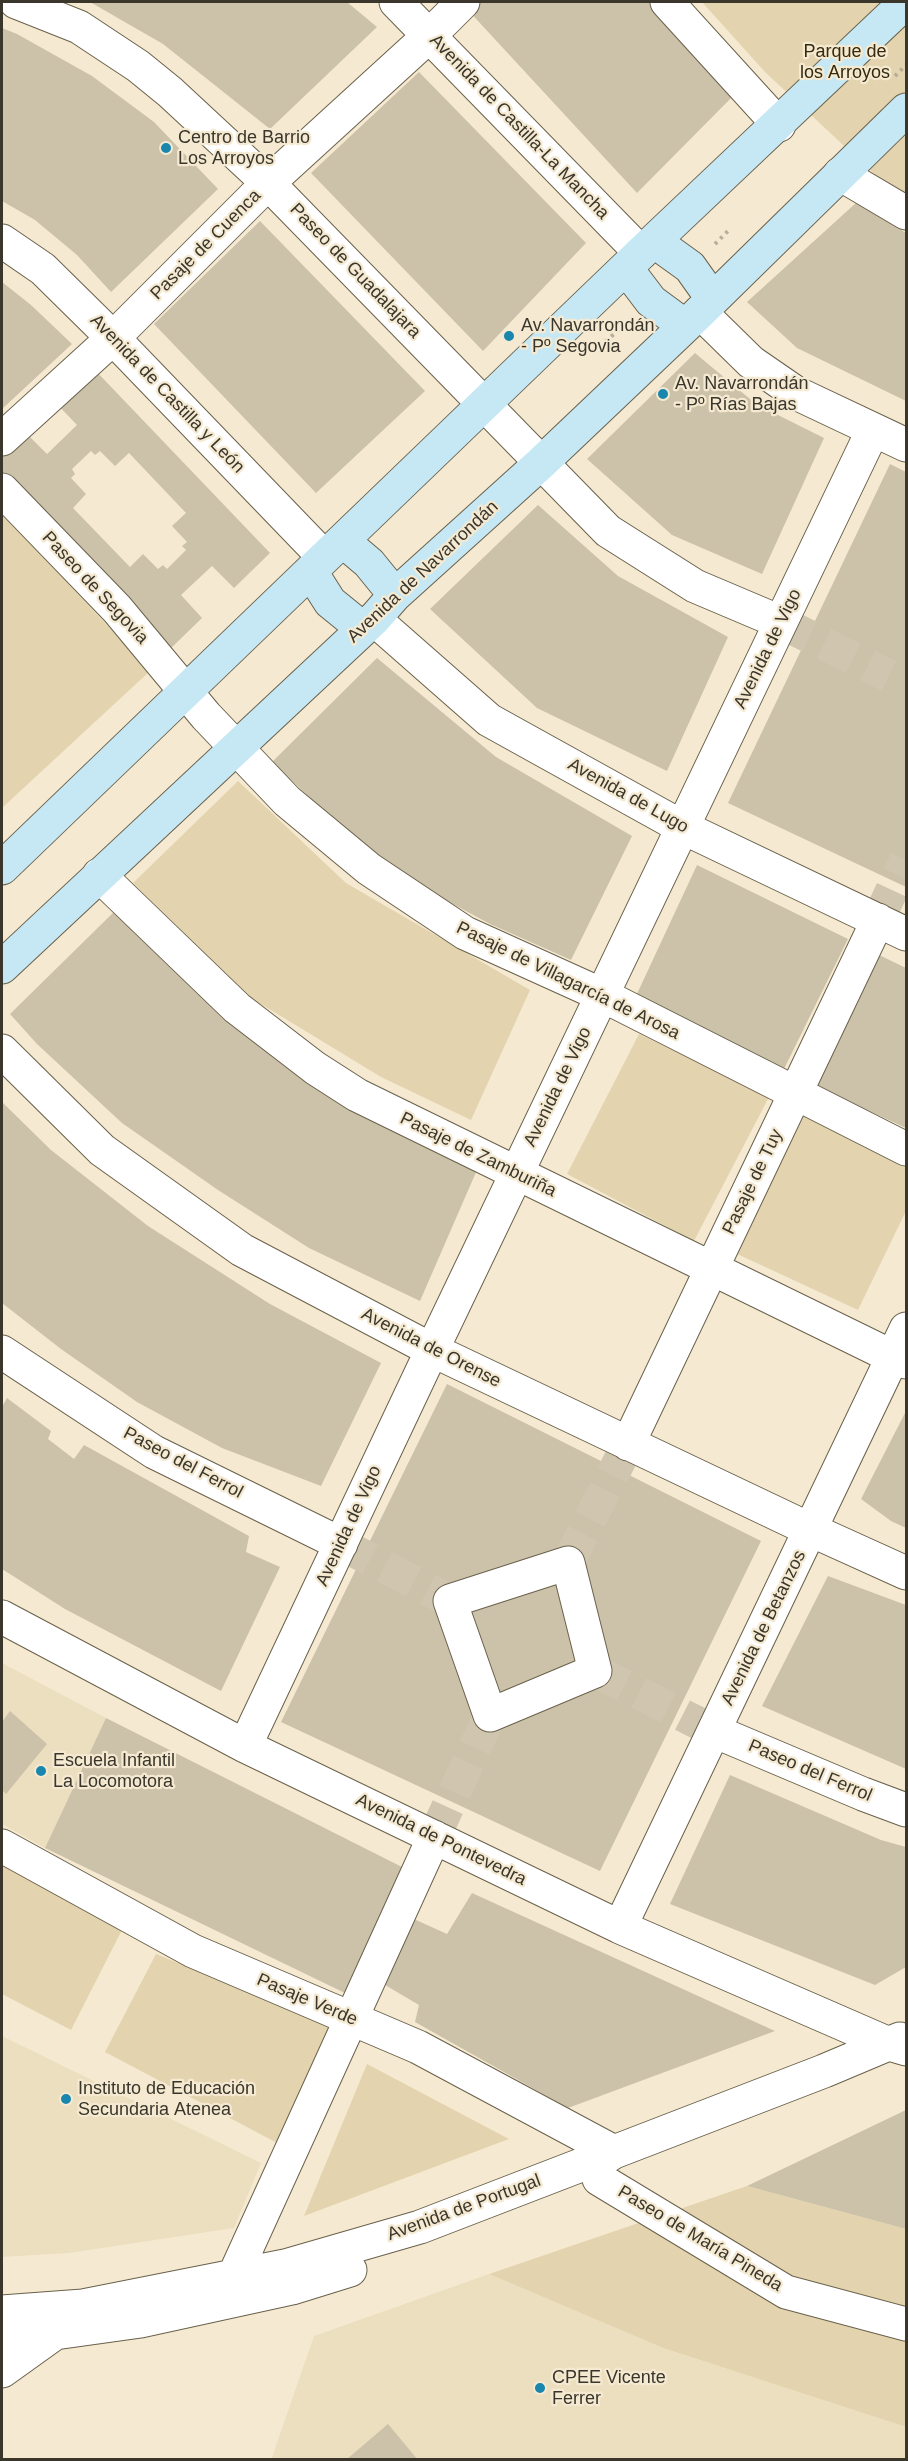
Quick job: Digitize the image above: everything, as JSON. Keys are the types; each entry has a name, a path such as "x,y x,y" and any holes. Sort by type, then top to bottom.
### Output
{"street":[{"name":"Paseo de Guadalajara","path":"16,2 79,27 138,66 268,183 540,464 608,531 695,586 780,622"},
{"name":"Avenida de Castilla-La Mancha","path":"396,2 640,254"},
{"name":"Pasaje de Cuenca","path":"2,439 113,338 268,183 463,2"},
{"path":"667,2 779,125"},
{"path":"2,868 640,254 779,125 906,2"},
{"name":"Avenida de Navarrondán","path":"2,966 234,747 540,464 906,110"},
{"path":"840,174 906,213"},
{"name":"Avenida de Castilla y León","path":"2,241 43,269 326,557"},
{"path":"640,254 651,301 699,312 751,362 796,393 906,445"},
{"path":"640,254 690,267 699,312"},
{"name":"Avenida de Vigo","path":"245,1746 873,430"},
{"name":"Paseo de Segovia","path":"2,490 117,609 184,691"},
{"path":"326,557 369,562 377,614 330,602 326,557"},
{"name":"Avenida de Lugo","path":"377,614 489,720 682,827 892,927"},
{"name":"Pasaje de Villagarcía de Arosa","path":"184,691 287,801 353,856 465,933 602,995 906,1149"},
{"name":"Pasaje de Zamburiña","path":"99,875 237,1008 315,1068 357,1095 711,1269 902,1350"},
{"name":"Pasaje de Tuy","path":"628,1443 795,1093 892,927"},
{"name":"Avenida de Orense","path":"2,1051 102,1150 242,1250 432,1350 906,1573"},
{"name":"Avenida de Betanzos","path":"620,1927 811,1530 902,1350"},
{"name":"Paseo del Ferrol","path":"2,1352 154,1452 341,1544"},
{"path":"568,1563 595,1671 490,1716 450,1602 568,1563"},
{"name":"Avenida de Pontevedra","path":"2,1617 245,1746 620,1927 902,2047"},
{"name":"Paseo del Ferrol","path":"714,1731 906,1810"},
{"path":"234,2276 434,1837"},
{"name":"Pasaje Verde","path":"2,1846 193,1951 418,2047 607,2166"},
{"name":"Avenida de Portugal","path":"2,2335 55,2333 141,2321 292,2288 435,2243 607,2166 902,2047"},
{"name":"Avenida de Portugal","path":"2,2312 83,2306 285,2266 420,2227 594,2160 606,2157 607,2166"},
{"name":"Paseo de María Pineda","path":"607,2166 786,2292 906,2324"},
{"name":"Avenida de Portugal","path":"2,2371 55,2333"}],"shaded area":[{"name":"Escuela Infantil La Locomotora","path":"2,1663 106,1718 45,1848 2,1824"},
{"name":"Instituto de Educación Secundaria Atenea","path":"2,2036 261,2163 234,2228 69,2253 2,2257"},
{"name":"CPEE Vicente Ferrer","path":"489,2274 663,2348 906,2427 906,2459 271,2460 314,2336"}],"green space":[{"name":"Parque de los Arroyos","path":"702,2 906,2 906,196 887,186 765,72"},
{"path":"2,513 150,671 2,808"},
{"path":"238,781 346,883 530,990 471,1120 381,1077 251,998 133,883"},
{"path":"639,1034 769,1097 694,1241 567,1174"},
{"path":"805,1114 906,1168 906,1211 858,1310 735,1253"},
{"path":"2,1863 124,1926 71,2030 2,1994"},
{"path":"156,1954 345,2031 279,2144 105,2052"},
{"path":"367,2064 509,2139 304,2216"},
{"path":"747,2186 906,2229 906,2427 663,2348 489,2274"}],"building":[{"path":"90,2 347,2 377,27 270,129 163,44"},
{"path":"472,2 653,2 738,91 637,193 466,8"},
{"path":"2,28 92,76 154,122 218,189 111,292 77,255 35,220 2,201"},
{"path":"419,72 586,243 483,351 311,173"},
{"path":"857,202 906,233 906,401 797,348 747,302"},
{"path":"260,221 425,391 316,493 154,324"},
{"path":"2,282 31,305 72,344 2,409"},
{"path":"695,353 756,404 824,438 762,574 672,535 587,459"},
{"path":"93,368 270,553 234,588 212,566 181,595 202,618 166,653 2,482 2,454 25,432 47,454 77,425 56,403","holes":["91,451 95,455 100,451 115,466 129,453 186,513 172,526 187,542 182,546 186,550 167,569 163,565 158,569 143,554 130,567 73,508 86,494 71,478 75,474 72,469"]},
{"path":"890,464 906,472 906,887 728,803"},
{"path":"538,505 618,576 728,637 667,771 537,708 430,609"},
{"path":"377,658 496,757 632,836 571,960 490,924 416,884 338,824 272,762"},
{"path":"697,865 848,939 784,1069 636,996"},
{"path":"119,907 306,1071 480,1163 420,1301 309,1248 218,1190 122,1123 37,1044 10,1014"},
{"path":"875,953 906,968 906,1128 811,1084"},
{"path":"2,1102 51,1150 148,1226 270,1304 381,1363 321,1486 222,1448 137,1402 61,1349 2,1303"},
{"path":"447,1384 761,1541 600,1871 281,1722"},
{"path":"7,1398 51,1431 48,1439 74,1459 84,1445 249,1536 246,1552 280,1567 221,1691 65,1609 2,1569 2,1407"},
{"path":"906,1411 906,1528 891,1521 861,1499"},
{"path":"828,1576 906,1605 906,1769 762,1706"},
{"path":"10,1711 47,1744 6,1794 2,1790 2,1722"},
{"path":"106,1718 404,1868 347,1994 45,1848"},
{"path":"730,1775 881,1840 906,1847 906,1967 875,1985 670,1904"},
{"path":"472,1893 775,2031 568,2108 415,2022 419,2005 375,1979 405,1915 447,1934"},
{"path":"906,2110 906,2229 747,2186"},
{"path":"388,2424 418,2460 346,2460"}],"tunnel":[{"path":"780,622 889,676"},
{"path":"878,920 906,860"},
{"path":"568,1563 628,1444"},
{"path":"341,1544 450,1601"},
{"path":"595,1671 714,1731"},
{"path":"434,1837 490,1715"}],"place":[{"name":"Centro de Barrio Los Arroyos","path":"166,148"},
{"name":"Av. Navarrondán - Pº Segovia","path":"509,336"},
{"name":"Av. Navarrondán - Pº Rías Bajas","path":"663,394"},
{"name":"Escuela Infantil La Locomotora","path":"41,1771"},
{"name":"Instituto de Educación Secundaria Atenea","path":"66,2099"},
{"name":"CPEE Vicente Ferrer","path":"540,2388"}]}
